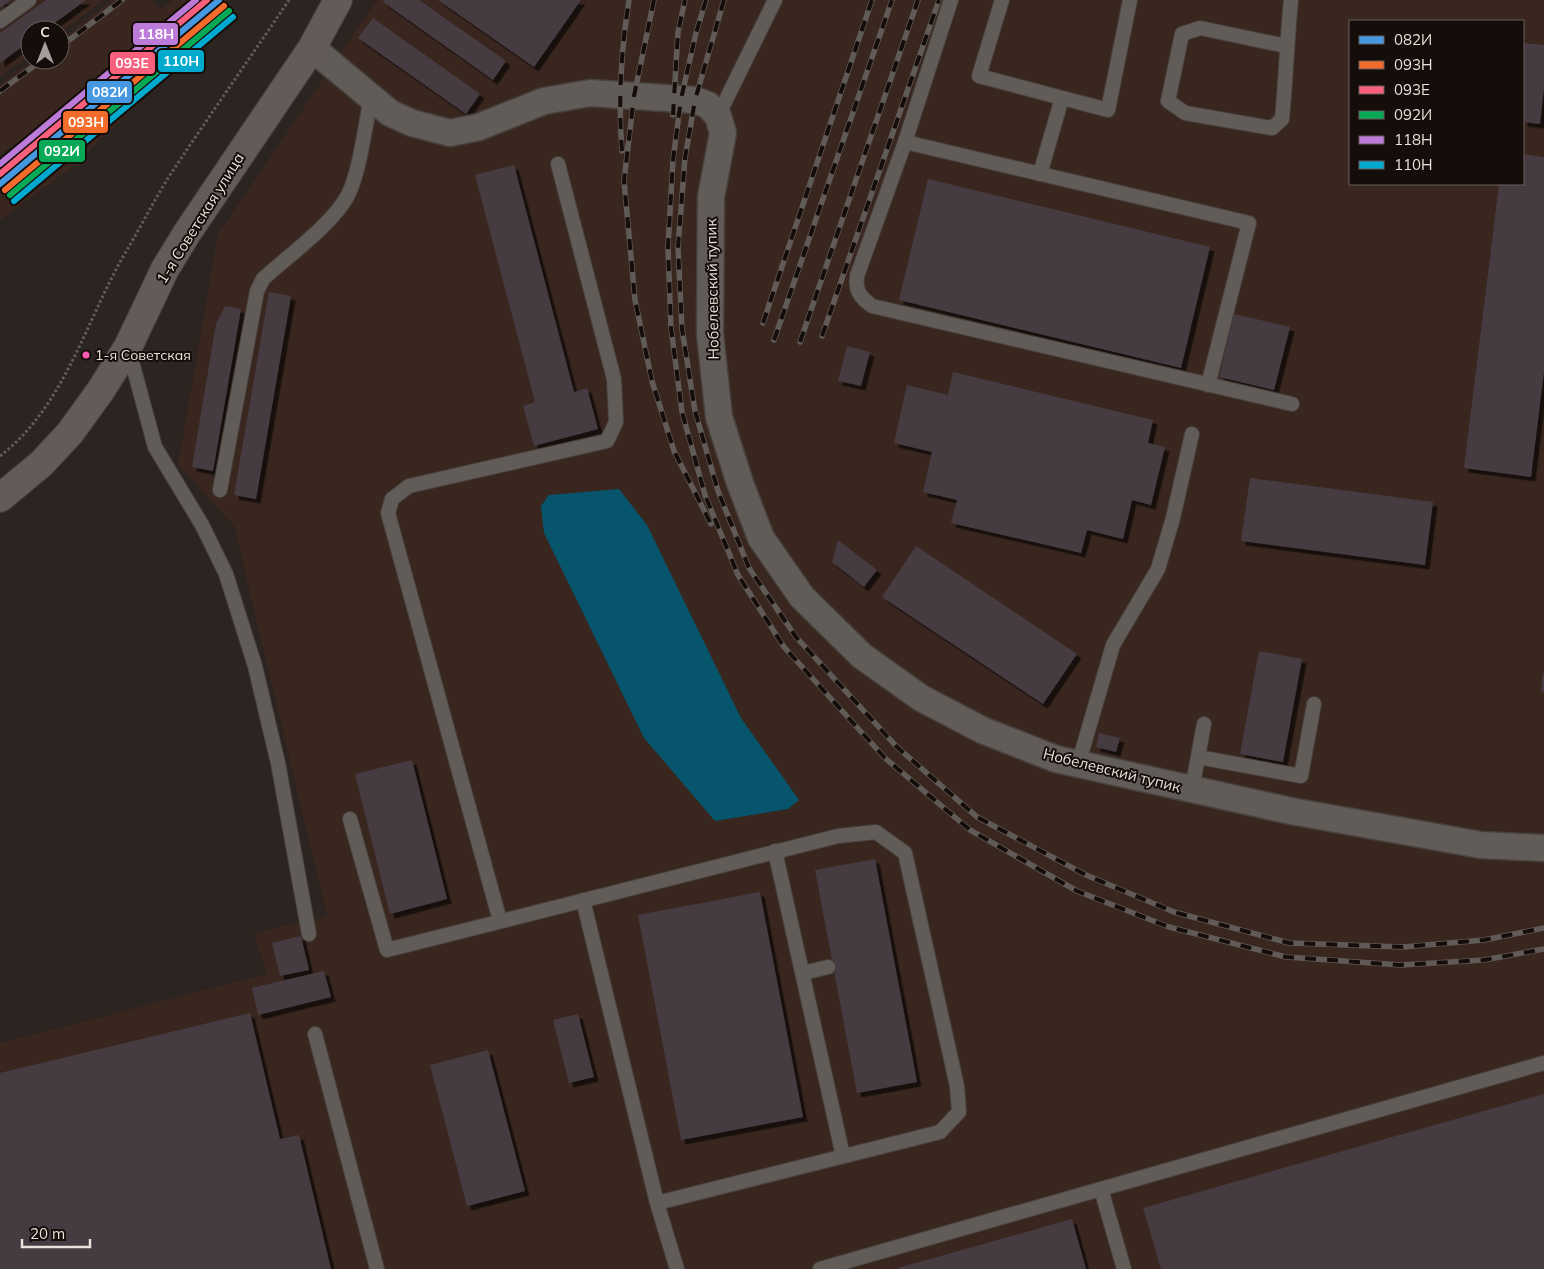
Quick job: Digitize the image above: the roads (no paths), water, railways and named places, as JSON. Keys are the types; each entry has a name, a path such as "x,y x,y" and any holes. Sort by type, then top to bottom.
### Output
{"main road":[{"name":"1-я Советская улица","path":"0,498 41,464 70,433 128,347 165,269 187,233 312,48 338,0"}],"street":[{"path":"312,48 390,113 405,120 450,133 479,127 544,101 590,93 695,100 708,105 718,116"},
{"name":"Нобелевский тупик","path":"718,116 722,133 710,197 710,334 719,417 740,483 761,538 802,597 862,656 921,698 982,730 1056,759 1291,811 1481,845 1544,848"}],"lane":[{"path":"0,21 29,0"},
{"path":"718,116 775,0"},
{"path":"951,0 905,142 857,276 856,288 862,298 872,306 1292,404"},
{"path":"1002,0 979,76 1108,110 1130,0"},
{"path":"1286,46 1200,28 1182,34 1168,101 1185,113 1272,128 1282,119 1286,74 1286,46 1291,0"},
{"path":"220,490 257,291 263,279 333,215 348,195 371,98"},
{"path":"1040,174 1062,98"},
{"path":"905,142 1249,223 1208,385"},
{"path":"500,921 388,513 392,499 408,486 607,442 616,422 614,379 558,164"},
{"path":"128,347 155,447 202,525 226,574 255,666 278,764 309,934"},
{"path":"1078,765 1113,645 1158,569 1173,518 1192,434"},
{"path":"1198,757 1301,776 1314,704"},
{"path":"1192,789 1204,724"},
{"path":"350,819 387,950 838,836 876,832 905,853 948,1047 959,1112 940,1132 657,1203"},
{"path":"776,851 843,1156"},
{"path":"583,900 657,1203 677,1269"},
{"path":"802,973 828,967"},
{"path":"315,1034 377,1269"},
{"path":"820,1269 1544,1063"},
{"path":"1101,1189 1124,1269"}],"water":[{"path":"619,489 647,525 741,718 799,800 788,809 715,821 644,738 544,533 541,506 549,495"}],"railway":[{"path":"70,39 122,0"},
{"path":"622,151 621,75 629,0"},
{"path":"654,0 634,96 624,181 635,300 652,381 674,451 711,524"},
{"path":"673,115 678,32 685,0"},
{"path":"706,0 696,33 681,99 673,160 668,247 671,328 682,412 705,495 738,575 784,647 885,758 970,830 1077,891 1169,927 1286,957 1401,965 1484,960 1544,949"},
{"path":"724,0 695,100 685,158 678,247 682,329 695,411 718,491 749,568 796,637 897,747 977,817 1086,875 1174,912 1289,943 1403,947 1484,940 1544,928"},
{"path":"763,323 872,0"},
{"path":"774,340 892,0"},
{"path":"800,342 918,0"},
{"path":"822,336 939,0"},
{"path":"0,91 28,70"}],"place":[{"name":"1-я Советская","path":"86,355"}]}
